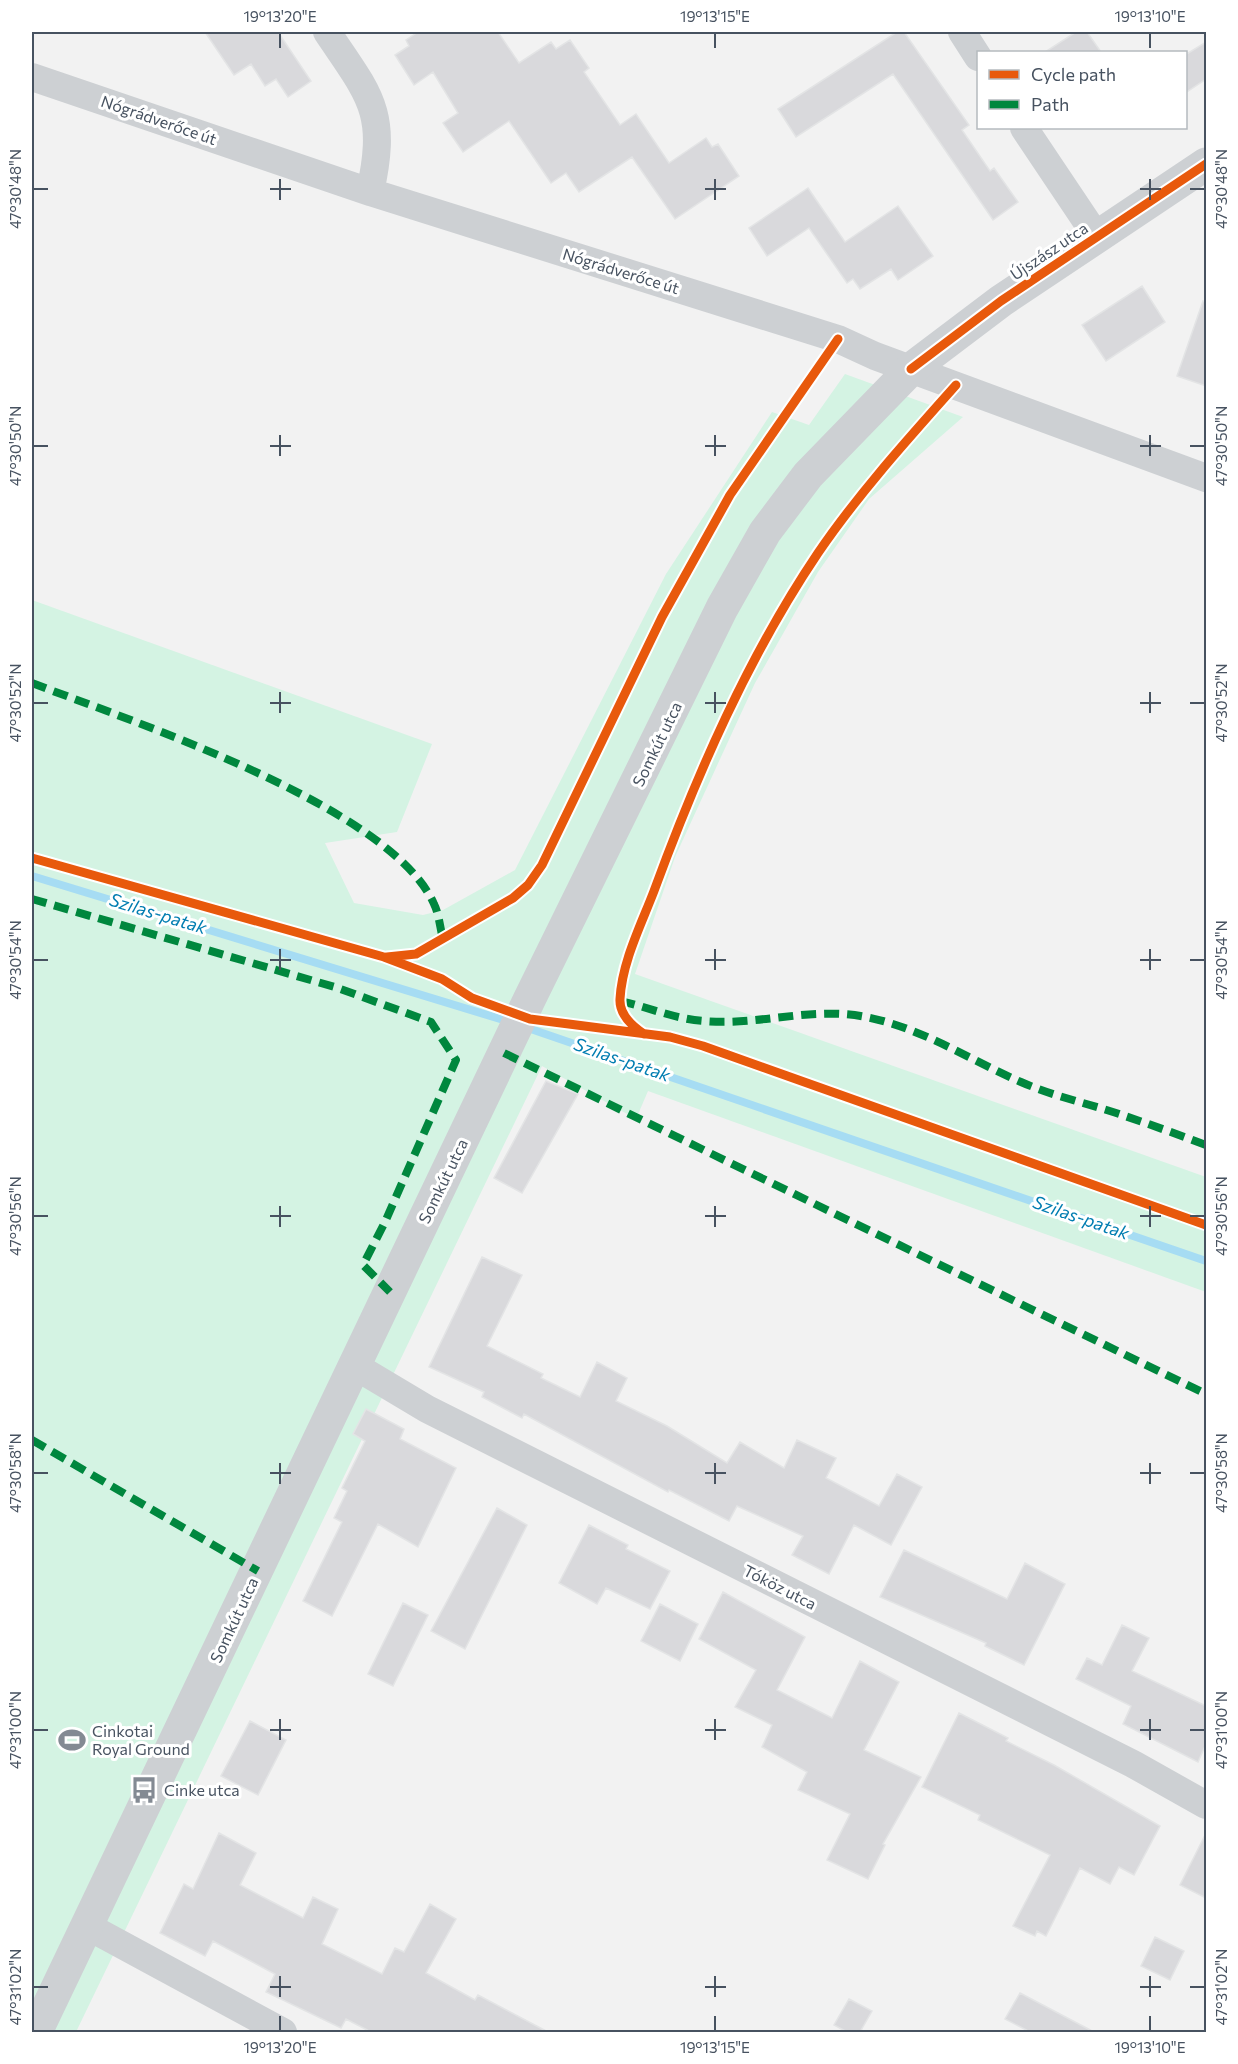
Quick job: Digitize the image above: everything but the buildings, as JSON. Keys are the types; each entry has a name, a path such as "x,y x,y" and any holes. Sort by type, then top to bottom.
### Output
{"street":[{"path":"327,32 363,86 375,111 378,159 370,192"},
{"path":"962,32 977,55"},
{"name":"Nógrádverőce út","path":"32,77 370,192 819,333 1206,478"},
{"path":"1025,129 1096,237"},
{"name":"Újszász utca","path":"912,369 1001,301 1206,164"},
{"name":"Somkút utca","path":"36,2032 530,998 722,608 765,532 807,475 912,369"},
{"name":"Tóköz utca","path":"355,1366 427,1409 1133,1764 1206,1805"},
{"path":"88,1927 283,2032"}],"green space":[{"path":"845,374 963,417 869,499 818,572 755,683 675,857 635,974 1206,1177 1206,1292 648,1091 636,1119 542,1066 76,2032 32,2032 32,600 432,744 397,832 325,843 354,903 423,915 443,910 515,870 666,574 772,412 809,425"}],"waterway":[{"name":"Szilas-patak","path":"32,876 510,1022"},
{"name":"Szilas-patak","path":"522,1026 1206,1261"}],"marked path":[{"path":"32,683 191,744 254,771 314,801 367,833 408,868 434,904 443,939"},
{"path":"32,899 338,988 431,1022 456,1060 385,1222 363,1265 390,1292"},
{"path":"620,1001 704,1021 745,1021 805,1015 846,1014 887,1022 945,1045 1034,1087 1206,1145"},
{"path":"504,1053 1206,1394"},
{"path":"32,1440 258,1571"}],"cycle path":[{"path":"911,369 1001,301 1206,164"},
{"path":"387,957 416,954 513,898 528,885 542,865 662,617 730,495 838,339"},
{"path":"644,1034 631,1024 620,1005 624,971 688,803 726,717 769,633 818,553 867,488 956,385"},
{"path":"32,858 384,957 442,979 472,998 530,1019 670,1037 703,1046 1206,1225"}],"place":[{"name":"Cinkotai Royal Ground","path":"72,1740"},
{"name":"Cinke utca","path":"144,1790"}]}
